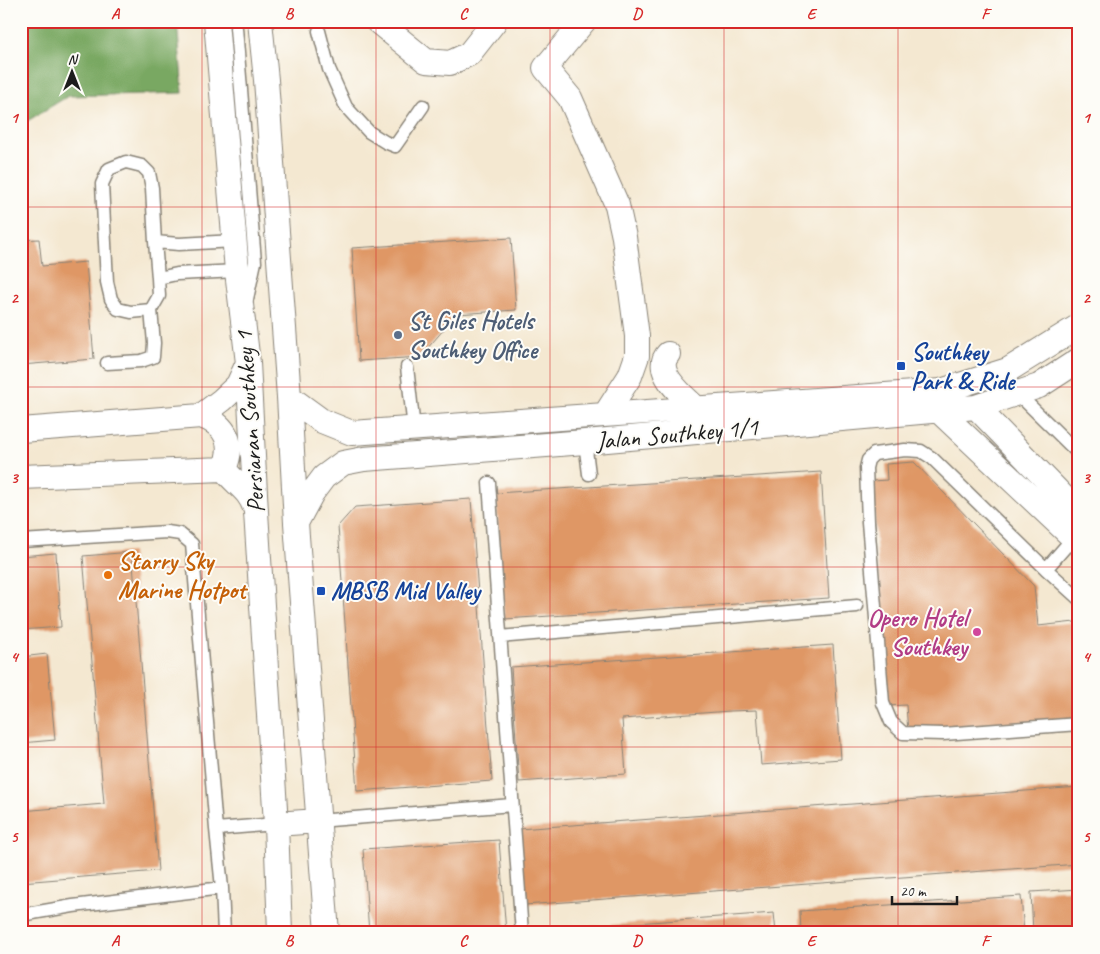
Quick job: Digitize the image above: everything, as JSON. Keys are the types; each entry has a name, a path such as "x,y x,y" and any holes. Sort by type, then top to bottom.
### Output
{"street":[{"name":"Persiaran Southkey 1","path":"260,21 266,80 296,523 327,933"},
{"path":"266,80 270,21"},
{"path":"377,21 426,61 450,63 469,54 495,21"},
{"path":"584,21 545,68 570,98 617,205 624,237 637,336 636,356 630,376 605,415"},
{"name":"Persiaran Southkey 1","path":"226,25 235,241 248,363 276,824 280,933"},
{"name":"Jalan Southkey 1/1","path":"289,398 322,421 352,433 940,391 1008,370 1079,326"},
{"path":"668,354 663,363 664,370 674,387 696,408"},
{"name":"Jalan Southkey 1/1","path":"296,523 312,493 324,477 343,463 364,459 585,442 976,407 1039,386 1079,360"},
{"path":"201,416 222,400 238,384 248,363"},
{"path":"976,407 1079,513"},
{"path":"939,411 1076,540"},
{"path":"21,430 201,416 212,420 221,427 227,436 229,448 228,459 224,469"},
{"path":"224,469 229,476 244,488 252,500 256,512"},
{"path":"21,477 224,469"},
{"path":"276,824 318,821"}],"lane":[{"path":"226,25 255,262 243,318"},
{"path":"319,31 328,70 346,106 369,132 395,146 423,106"},
{"path":"107,363 141,361 153,357 154,343 151,310 159,296 152,188 149,173 142,166 126,162 109,169 102,184 107,282 111,299 118,309 131,312 151,310"},
{"path":"155,242 179,244 235,241"},
{"path":"158,278 176,274 237,271"},
{"path":"407,367 414,430"},
{"path":"1017,393 1079,454"},
{"path":"585,442 589,474"},
{"path":"1077,594 1046,569 932,458 921,451 905,450 874,454 868,460 866,468 868,522 882,693 883,703 891,722 903,733 943,734 1079,724"},
{"path":"489,483 522,933"},
{"path":"21,541 167,532 180,534 192,544 222,888 224,933"},
{"path":"1046,569 1076,540"},
{"path":"500,637 857,606"},
{"path":"318,821 512,805"},
{"path":"216,829 276,824"},
{"path":"21,915 73,906 222,888"}],"green space":[{"path":"21,21 177,21 183,93 68,96 21,125"}],"building":[{"path":"511,238 516,310 457,314 420,357 359,361 352,248"},
{"path":"39,239 42,266 86,262 94,359 21,365 21,240"},
{"path":"914,462 1034,586 1038,626 1075,622 1079,626 1079,721 908,732 906,705 887,706 872,481 887,480 886,464"},
{"path":"821,472 829,598 504,619 496,493"},
{"path":"471,499 492,781 357,791 338,526 355,507"},
{"path":"132,552 158,871 21,882 21,811 104,804 83,556"},
{"path":"56,553 61,627 21,630 21,556"},
{"path":"833,645 841,759 761,765 757,710 730,711 622,719 626,774 519,782 511,667"},
{"path":"47,654 55,740 21,743 21,657"},
{"path":"1079,787 1079,864 524,905 519,829"},
{"path":"499,840 506,933 369,933 363,849"},
{"path":"1079,889 1079,933 1033,933 1031,892"},
{"path":"1021,896 1024,933 801,933 800,911"},
{"path":"774,913 776,933 527,933 527,931"}],"place":[{"name":"St Giles Hotels Southkey Office","path":"398,335"},
{"name":"Southkey Park & Ride","path":"901,366"},
{"name":"Starry Sky Marine Hotpot","path":"108,575"},
{"name":"MBSB Mid Valley","path":"321,591"},
{"name":"Opero Hotel Southkey","path":"977,632"}]}
